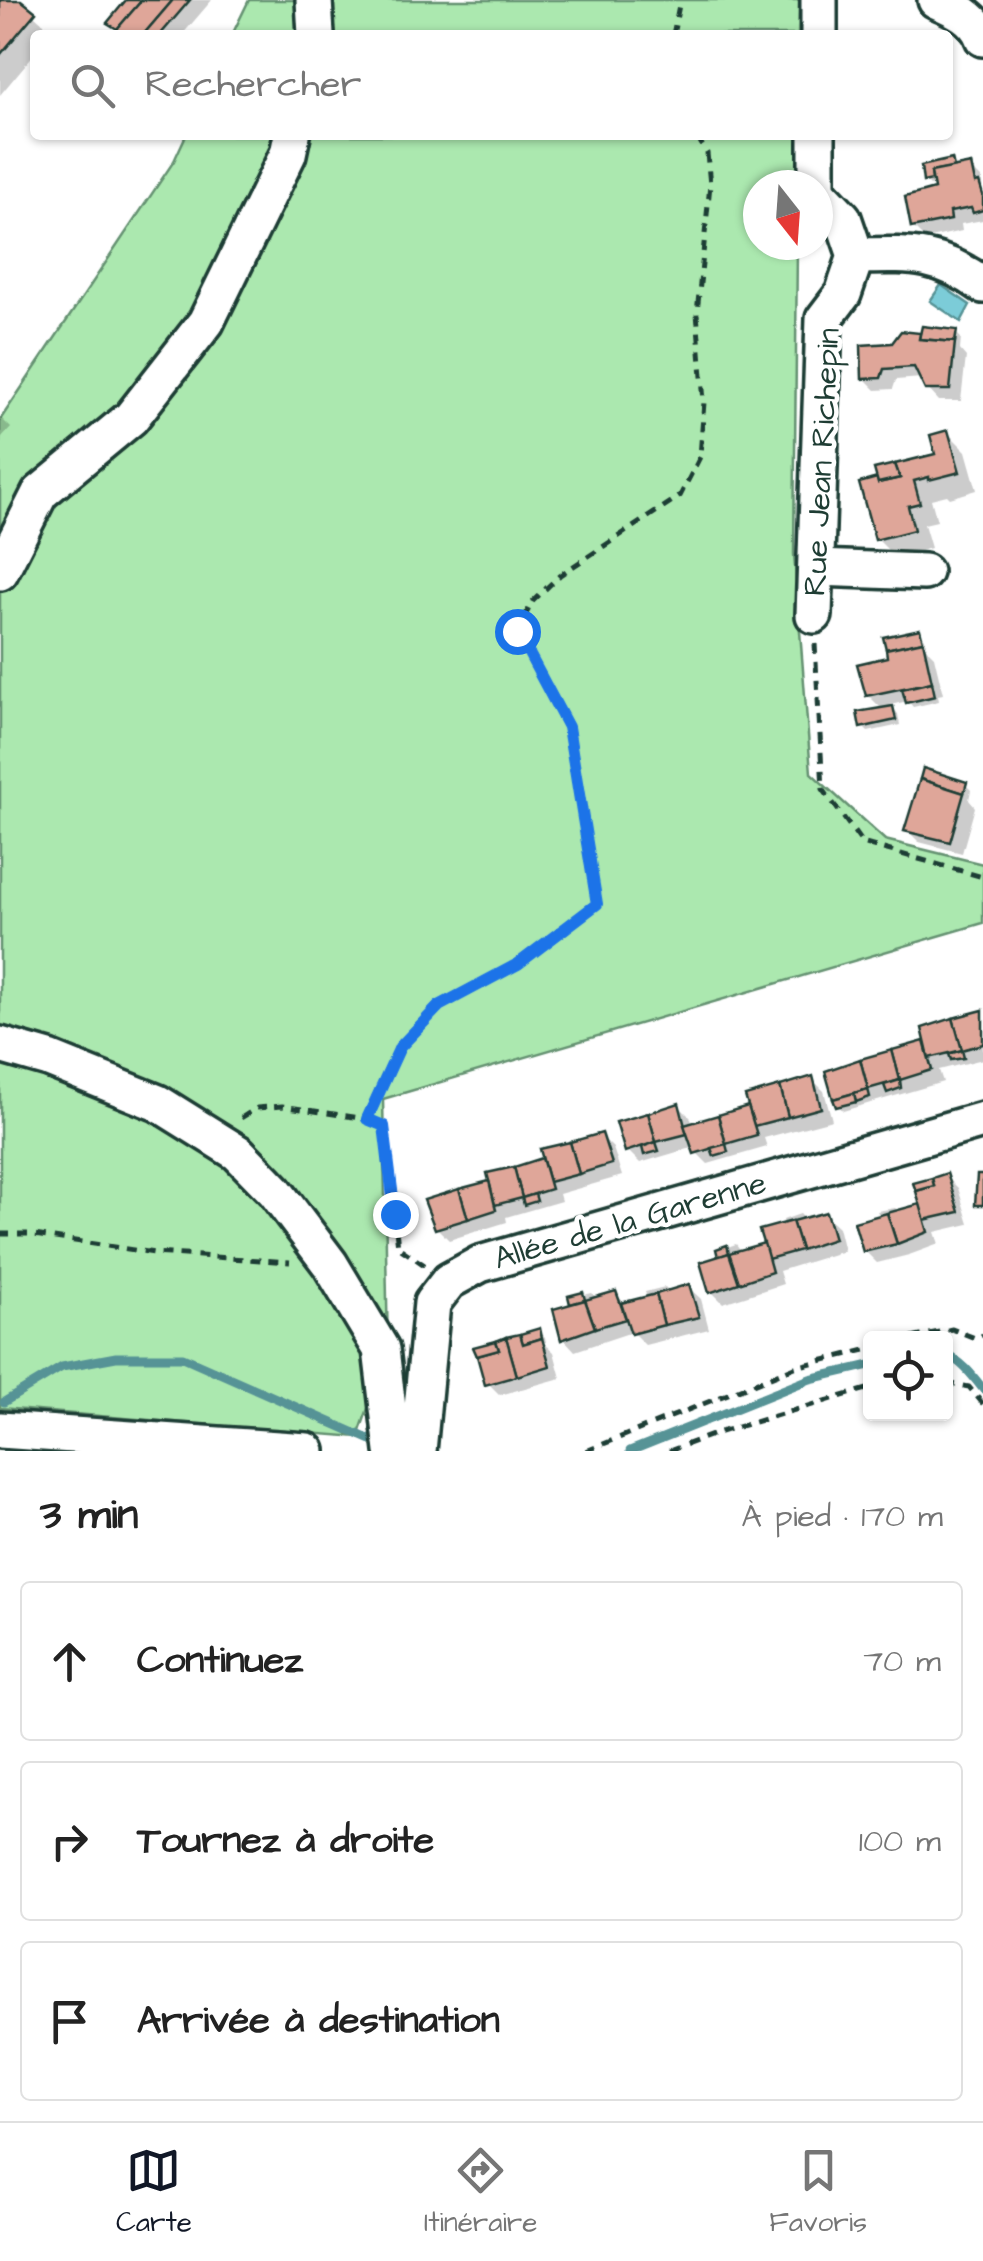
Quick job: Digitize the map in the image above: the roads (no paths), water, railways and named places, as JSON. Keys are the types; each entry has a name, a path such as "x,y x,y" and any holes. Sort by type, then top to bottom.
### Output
{"street":[{"path":"314,0 316,30"},
{"path":"819,0 819,30"},
{"path":"936,0 971,19 983,38"},
{"path":"0,572 40,493 131,418 206,322 288,154 291,140"},
{"path":"817,140 817,170"},
{"path":"833,208 842,218 856,256 914,255 958,267 983,285"},
{"name":"Rue Jean Richepin","path":"814,614 824,319 843,294 856,256"},
{"path":"817,568 924,572"},
{"path":"0,1044 50,1059 158,1103 238,1153 275,1191 330,1264 381,1349 392,1451"},
{"name":"Allée de la Garenne","path":"418,1451 432,1303 449,1281 480,1264 983,1120"},
{"path":"0,1430 307,1451"}],"water":[{"path":"941,285 970,305 961,322 930,301"}],"waterway":[{"path":"4,1402 62,1367 116,1357 183,1357 380,1444"},
{"path":"953,1358 983,1389"},
{"path":"630,1451 810,1379 863,1367"}]}
